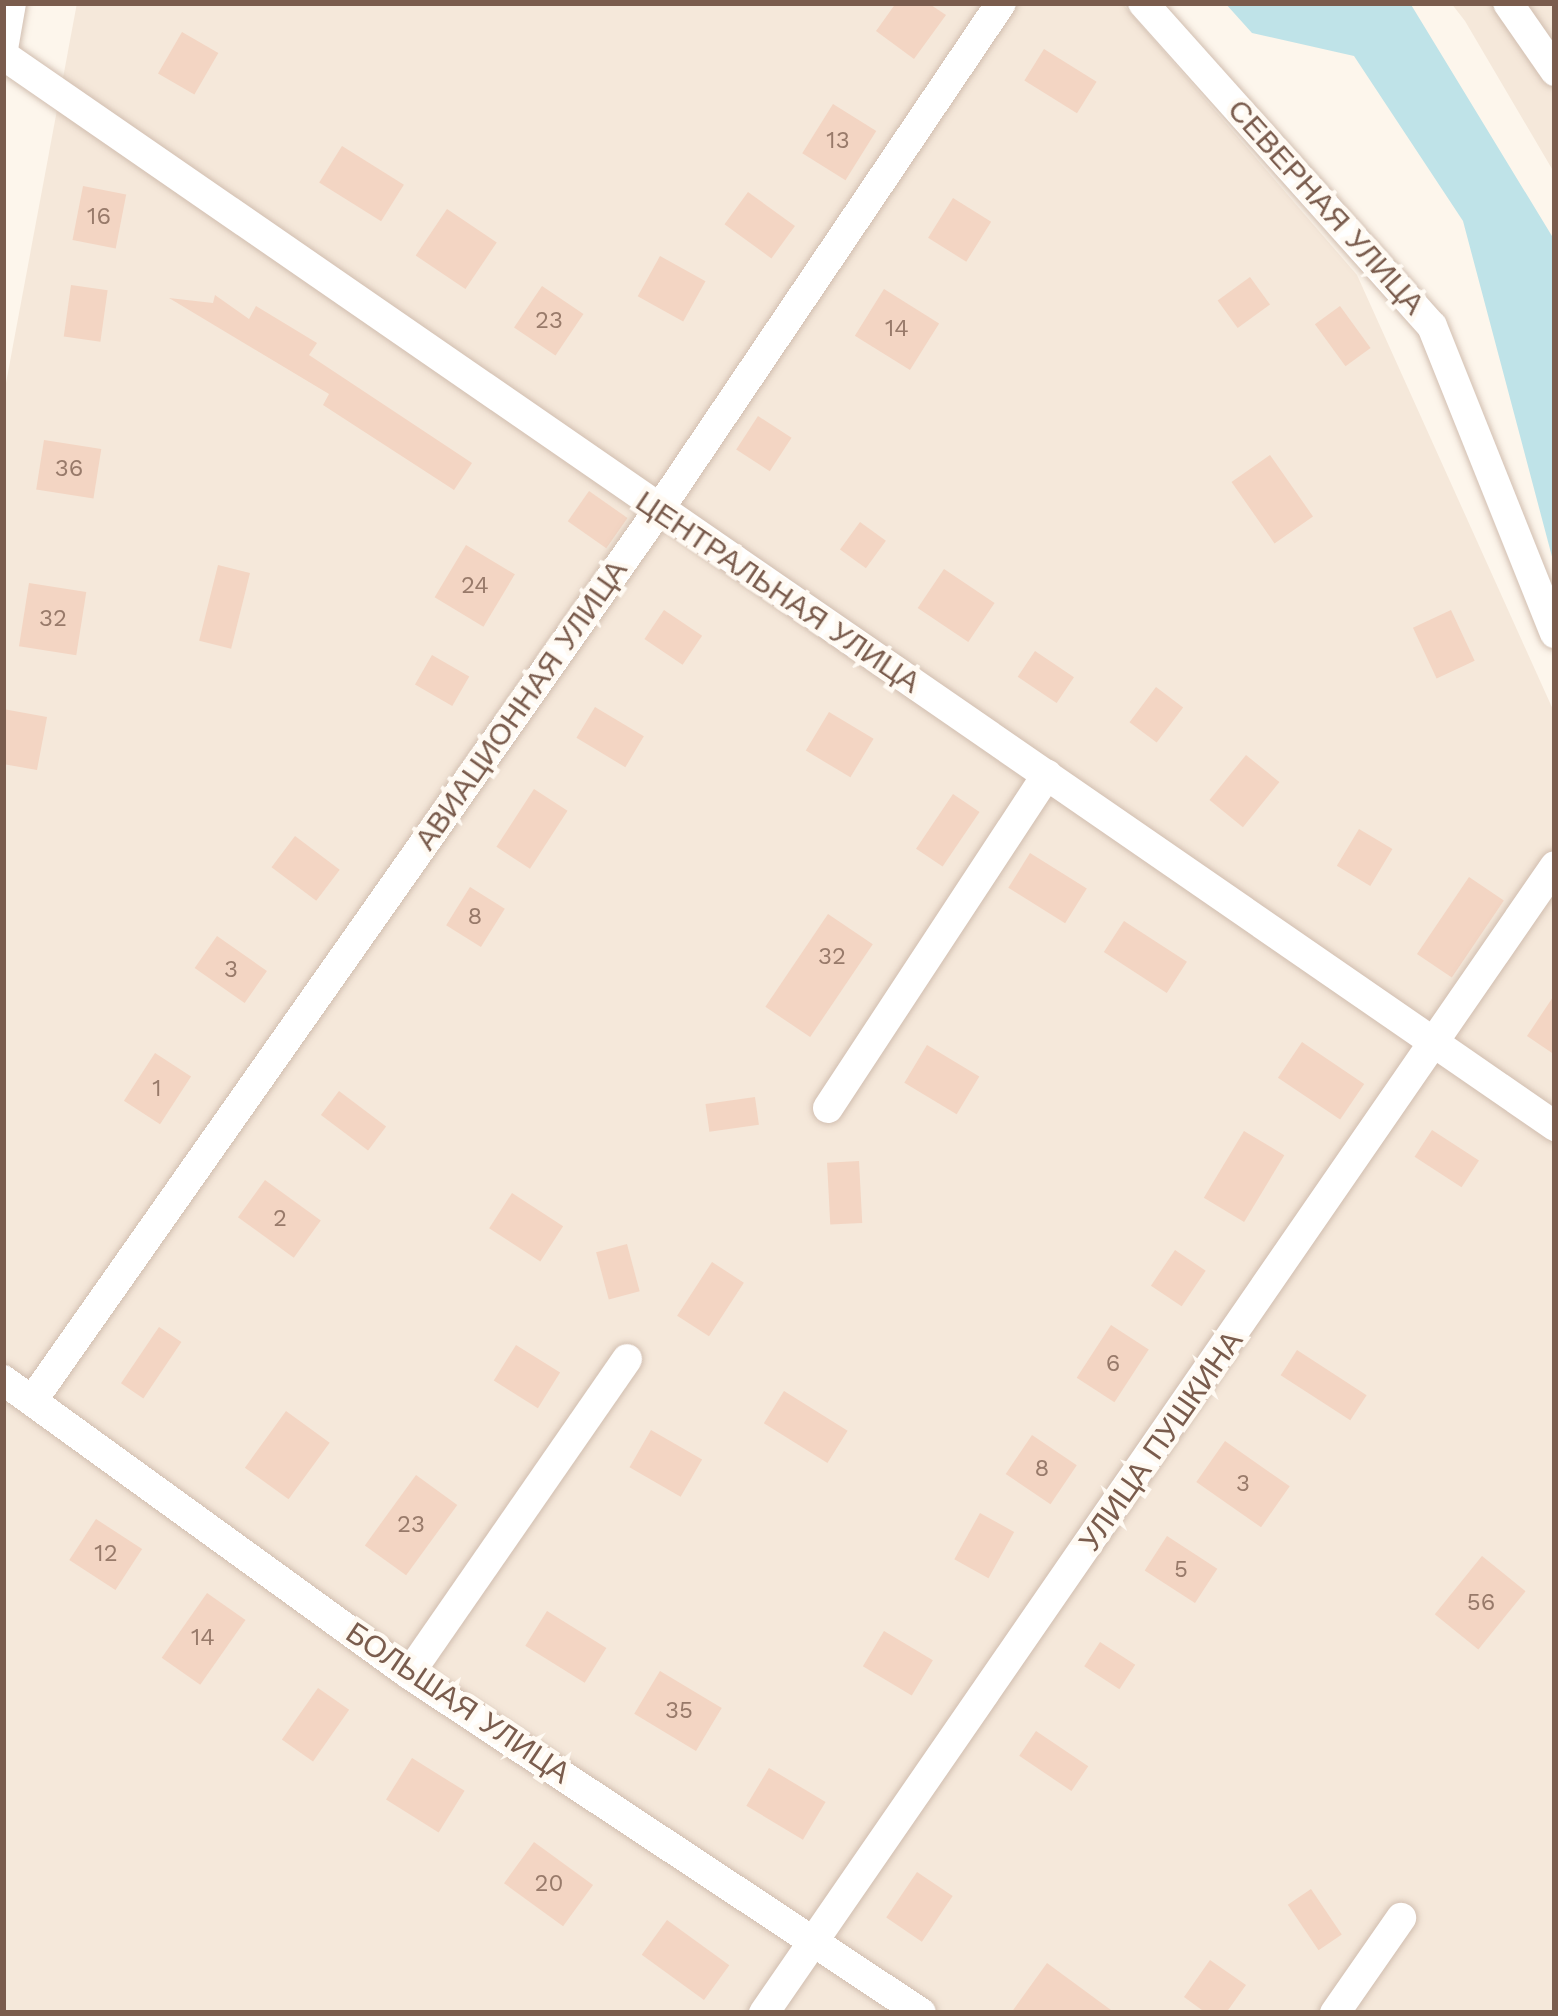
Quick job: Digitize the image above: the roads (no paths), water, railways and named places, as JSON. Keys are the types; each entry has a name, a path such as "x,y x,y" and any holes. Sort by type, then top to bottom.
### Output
{"street":[{"path":"3,52 11,3"},
{"name":"АВИАЦИОННАЯ УЛИЦА","path":"32,1401 658,511 1001,3"},
{"name":"СЕВЕРНАЯ УЛИЦА","path":"1143,3 1432,326 1555,633"},
{"path":"1508,3 1555,71"},
{"name":"ЦЕНТРАЛЬНАЯ УЛИЦА","path":"3,52 658,511 1555,1126"},
{"path":"828,1108 1047,775"},
{"name":"УЛИЦА ПУШКИНА","path":"764,2013 1438,1046 1555,866"},
{"path":"409,1674 627,1359"},
{"name":"БОЛЬШАЯ УЛИЦА","path":"3,1380 409,1674 817,1939 921,2013"},
{"path":"1335,2013 1401,1918"}],"water":[{"path":"1225,3 1410,3 1555,241 1555,568 1463,221 1354,56 1252,33"}]}
